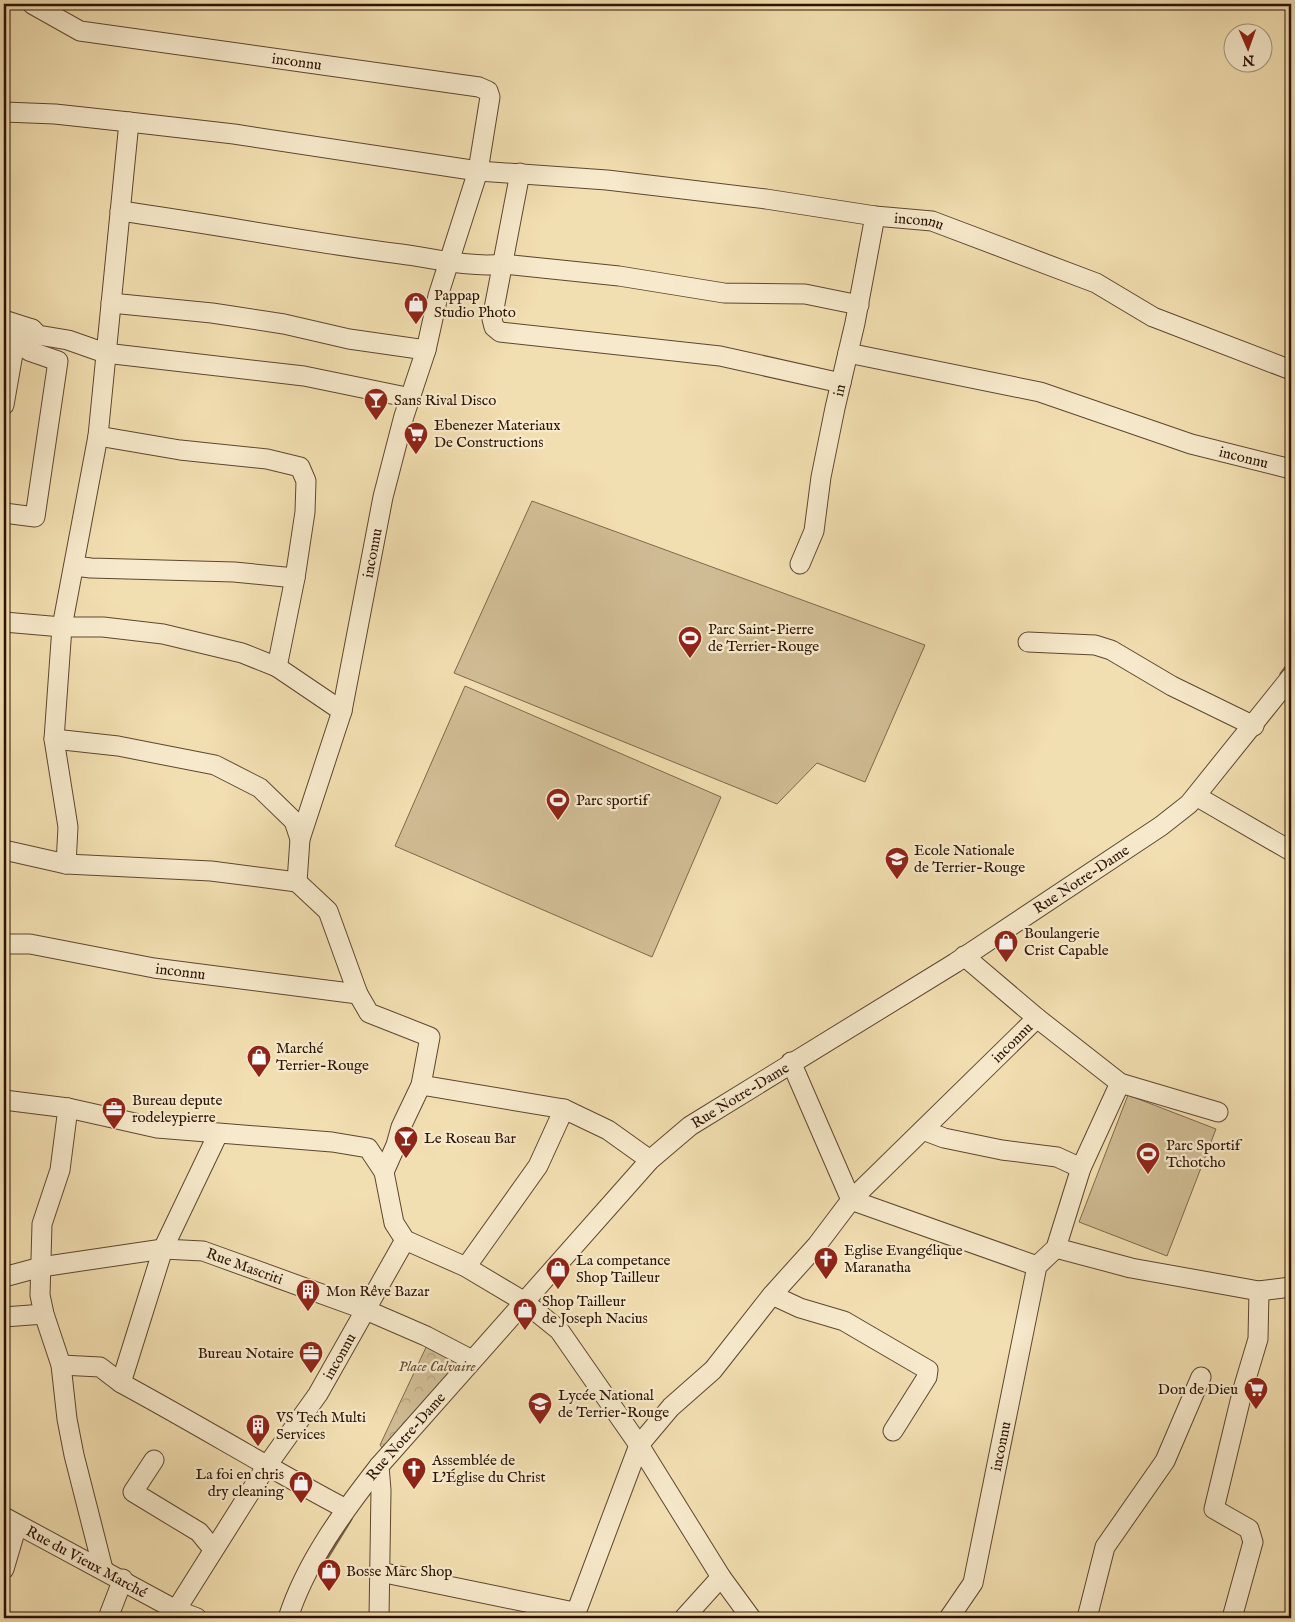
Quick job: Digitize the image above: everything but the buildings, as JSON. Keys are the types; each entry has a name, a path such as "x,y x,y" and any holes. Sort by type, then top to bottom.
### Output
{"street":[{"name":"inconnu","path":"32,4 80,31 479,87 488,91 490,97 478,171 438,296 426,350 383,497 342,710 300,839 298,882"},
{"name":"inconnu","path":"4,112 54,114 234,134 478,171 520,173 766,199 875,216 932,221 1096,283 1153,317 1291,370"},
{"path":"66,864 68,827 54,739 62,627 98,436 129,122"},
{"path":"520,173 492,319 494,327 500,332 720,356 841,383"},
{"path":"120,211 227,226 334,246 492,265 502,264 619,276 724,293 806,294 859,305"},
{"name":"in","path":"800,564 814,531 821,477 859,305 875,216"},
{"path":"111,303 212,313 284,324 348,339 426,350"},
{"path":"18,325 38,335 68,340 105,353 304,376 411,398"},
{"path":"4,405 18,325"},
{"path":"4,513 36,517 58,361 29,351 18,325"},
{"name":"inconnu","path":"848,353 1040,392 1192,444 1291,469"},
{"path":"98,436 180,450 267,459 300,468 306,481 305,512 295,578 277,667"},
{"path":"74,566 100,569 234,572 295,578"},
{"path":"4,622 62,627 103,627 163,634 242,653 277,667 342,710"},
{"path":"1028,642 1095,645 1111,650 1172,686 1254,726"},
{"name":"Rue Notre-Dame","path":"288,1618 297,1591 346,1509 379,1466 523,1301 650,1160 701,1118 964,956 1133,844 1189,804 1254,726 1291,677"},
{"name":"inconnu","path":"54,739 118,746 215,765 260,788 294,821 300,839"},
{"path":"1196,796 1291,851"},
{"path":"4,850 66,864 211,871 298,882 328,911 358,994 368,1013 430,1038 421,1085 401,1127 396,1145 384,1172"},
{"name":"inconnu","path":"4,944 30,944 154,968 358,994"},
{"name":"inconnu","path":"964,956 1037,1018 1120,1083 1218,1112"},
{"name":"inconnu","path":"380,1572 574,1615 639,1445 671,1406 713,1370 772,1295 817,1245 851,1200 1037,1018"},
{"path":"791,1062 851,1200 1037,1266 1056,1248 1081,1168 1120,1083"},
{"path":"421,1085 564,1109 608,1130 650,1160"},
{"path":"4,1100 68,1108 157,1128 332,1142 368,1148 384,1172 394,1223 405,1240 466,1267 523,1301 559,1330 639,1445 720,1577 751,1618"},
{"path":"68,1108 60,1170 42,1224 40,1295 44,1314 61,1365 72,1446 103,1569"},
{"path":"466,1267 538,1166 564,1109"},
{"path":"923,1130 944,1138 1002,1150 1056,1157 1081,1168"},
{"path":"122,1383 163,1249 218,1134"},
{"name":"inconnu","path":"176,1610 266,1467 318,1394 405,1240"},
{"path":"1056,1248 1131,1268 1259,1291 1291,1287"},
{"name":"Rue Mascriti","path":"4,1277 41,1268 163,1249 203,1251 366,1310 426,1336 472,1360"},
{"name":"inconnu","path":"949,1618 973,1583 1037,1266"},
{"path":"1232,1618 1253,1542 1249,1529 1214,1509 1243,1389 1258,1339 1259,1291"},
{"path":"772,1295 800,1308 844,1321 928,1370 927,1377 893,1431"},
{"path":"4,1317 44,1314"},
{"path":"61,1365 100,1367 122,1383 161,1404 266,1467 346,1509"},
{"path":"1087,1618 1105,1547 1165,1461 1202,1377"},
{"path":"154,1460 133,1492 199,1532 213,1549"},
{"path":"379,1466 381,1490 379,1618"},
{"path":"4,1569 10,1521"},
{"name":"Rue du Vieux Marché","path":"10,1521 122,1579 176,1610 197,1618"},
{"path":"684,1618 720,1577"},
{"path":"108,1618 122,1579"}],"green space":[{"name":"Parc Saint-Pierre de Terrier-Rouge","path":"532,501 925,645 865,782 817,763 777,804 454,673"},
{"name":"Parc sportif","path":"465,686 721,797 652,957 395,846"},
{"name":"Parc Sportif Tchotcho","path":"1128,1095 1216,1129 1167,1256 1079,1222"},
{"name":"Place Calvaire","path":"429,1341 463,1362 385,1452 380,1445"}],"waterway":[{"path":"1282,674 1288,666 1291,657"},
{"path":"323,1563 350,1519"}],"place":[{"name":"Pappap Studio Photo","path":"416,325"},
{"name":"Sans Rival Disco","path":"376,421"},
{"name":"Ebenezer Materiaux De Constructions","path":"416,455"},
{"name":"Parc Saint-Pierre de Terrier-Rouge","path":"690,659"},
{"name":"Parc sportif","path":"558,821"},
{"name":"Ecole Nationale de Terrier-Rouge","path":"897,880"},
{"name":"Boulangerie Crist Capable","path":"1006,963"},
{"name":"Marché Terrier-Rouge","path":"259,1078"},
{"name":"Bureau depute rodeleypierre","path":"114,1130"},
{"name":"Le Roseau Bar","path":"406,1159"},
{"name":"Parc Sportif Tchotcho","path":"1148,1175"},
{"name":"Eglise Evangélique Maranatha","path":"826,1280"},
{"name":"La competance Shop Tailleur","path":"558,1290"},
{"name":"Mon Rêve Bazar","path":"308,1312"},
{"name":"Shop Tailleur de Joseph Nacius","path":"525,1331"},
{"name":"Bureau Notaire","path":"311,1374"},
{"name":"Don de Dieu","path":"1256,1410"},
{"name":"Lycée National de Terrier-Rouge","path":"540,1425"},
{"name":"VS Tech Multi Services","path":"258,1447"},
{"name":"Assemblée de L'Église du Christ","path":"414,1490"},
{"name":"La foi en chris dry cleaning","path":"301,1504"},
{"name":"Bosse Marc Shop","path":"329,1592"}]}
